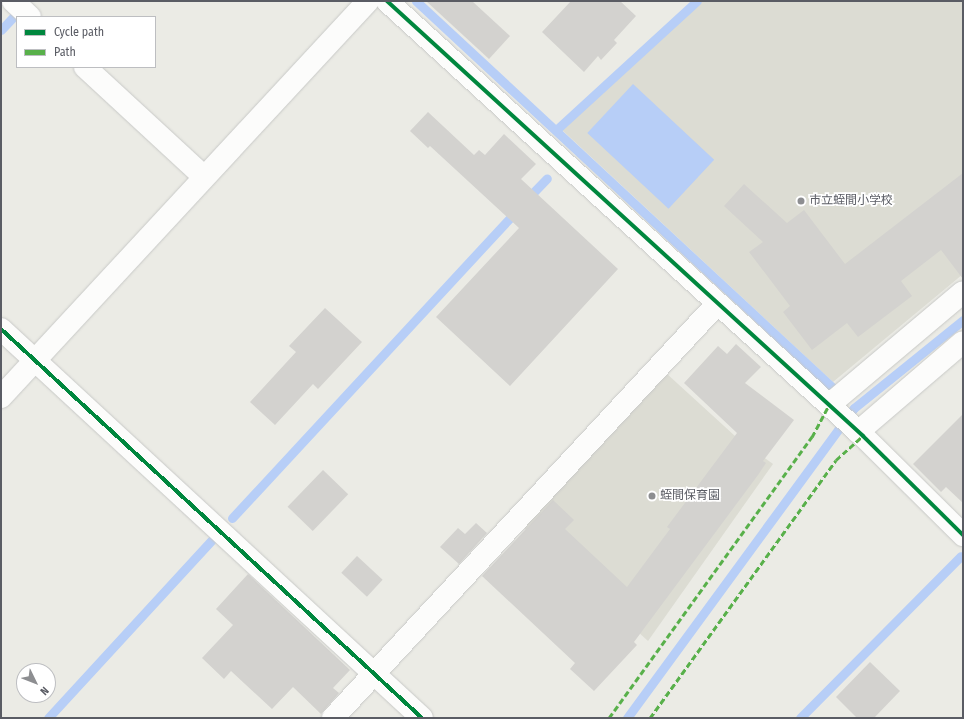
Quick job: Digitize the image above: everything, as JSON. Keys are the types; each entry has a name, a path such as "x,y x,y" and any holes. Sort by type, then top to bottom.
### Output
{"street":[{"path":"13,1 29,16"},
{"path":"1,397 368,1"},
{"path":"386,1 855,430 963,535"},
{"path":"86,68 204,177"},
{"path":"831,408 963,292"},
{"path":"333,718 718,304"},
{"path":"1,329 422,718"},
{"path":"855,430 963,342"}],"shaded area":[{"name":"市立蛭間小学校","path":"702,1 963,1 963,274 833,382 561,129"},
{"name":"蛭間保育園","path":"666,373 735,436 773,464 648,641 523,527"}],"water":[{"path":"633,84 714,160 668,209 587,133"}],"building":[{"path":"426,1 472,1 510,36 489,59"},
{"path":"571,1 620,1 636,16 614,40 617,43 601,60 598,56 584,72 542,32"},
{"path":"428,112 474,155 479,150 485,155 504,134 536,164 521,179 618,269 510,386 436,317 519,228 430,146 428,148 410,131"},
{"path":"963,173 963,279 941,250 901,281 912,296 858,337 847,323 812,350 783,312 790,306 749,252 763,242 724,206 744,184 787,223 804,210 845,264"},
{"path":"325,308 362,342 318,389 313,384 275,425 250,402 296,352 289,346"},
{"path":"736,344 761,367 745,383 794,420 763,461 766,463 758,475 634,642 637,645 594,691 570,669 575,663 482,576 553,500 574,520 565,529 627,587 670,529 667,527 737,433 684,383 718,346 727,354"},
{"path":"963,414 963,503 946,487 941,492 913,464"},
{"path":"323,470 348,494 313,531 288,507"},
{"path":"476,523 487,533 459,564 440,547 458,528 465,534"},
{"path":"357,556 383,580 367,597 341,573"},
{"path":"248,574 350,670 333,688 339,693 321,714 293,687 272,709 231,671 224,679 202,658 233,625 216,609"},
{"path":"870,662 900,691 874,718 857,718 836,697"}],"waterway":[{"path":"416,1 833,388"},
{"path":"556,130 697,1"},
{"path":"1,30 14,16"},
{"path":"526,200 547,178"},
{"path":"232,518 517,210"},
{"path":"627,718 854,408 963,320"},
{"path":"48,718 211,541"},
{"path":"800,718 961,556"}],"marked path":[{"path":"609,718 812,437 829,405"},
{"path":"650,718 836,460 863,436"}],"cycle path":[{"path":"387,1 863,436 963,535"},
{"path":"1,329 422,718"}],"place":[{"name":"市立蛭間小学校","path":"801,201"},
{"name":"蛭間保育園","path":"652,496"}]}
